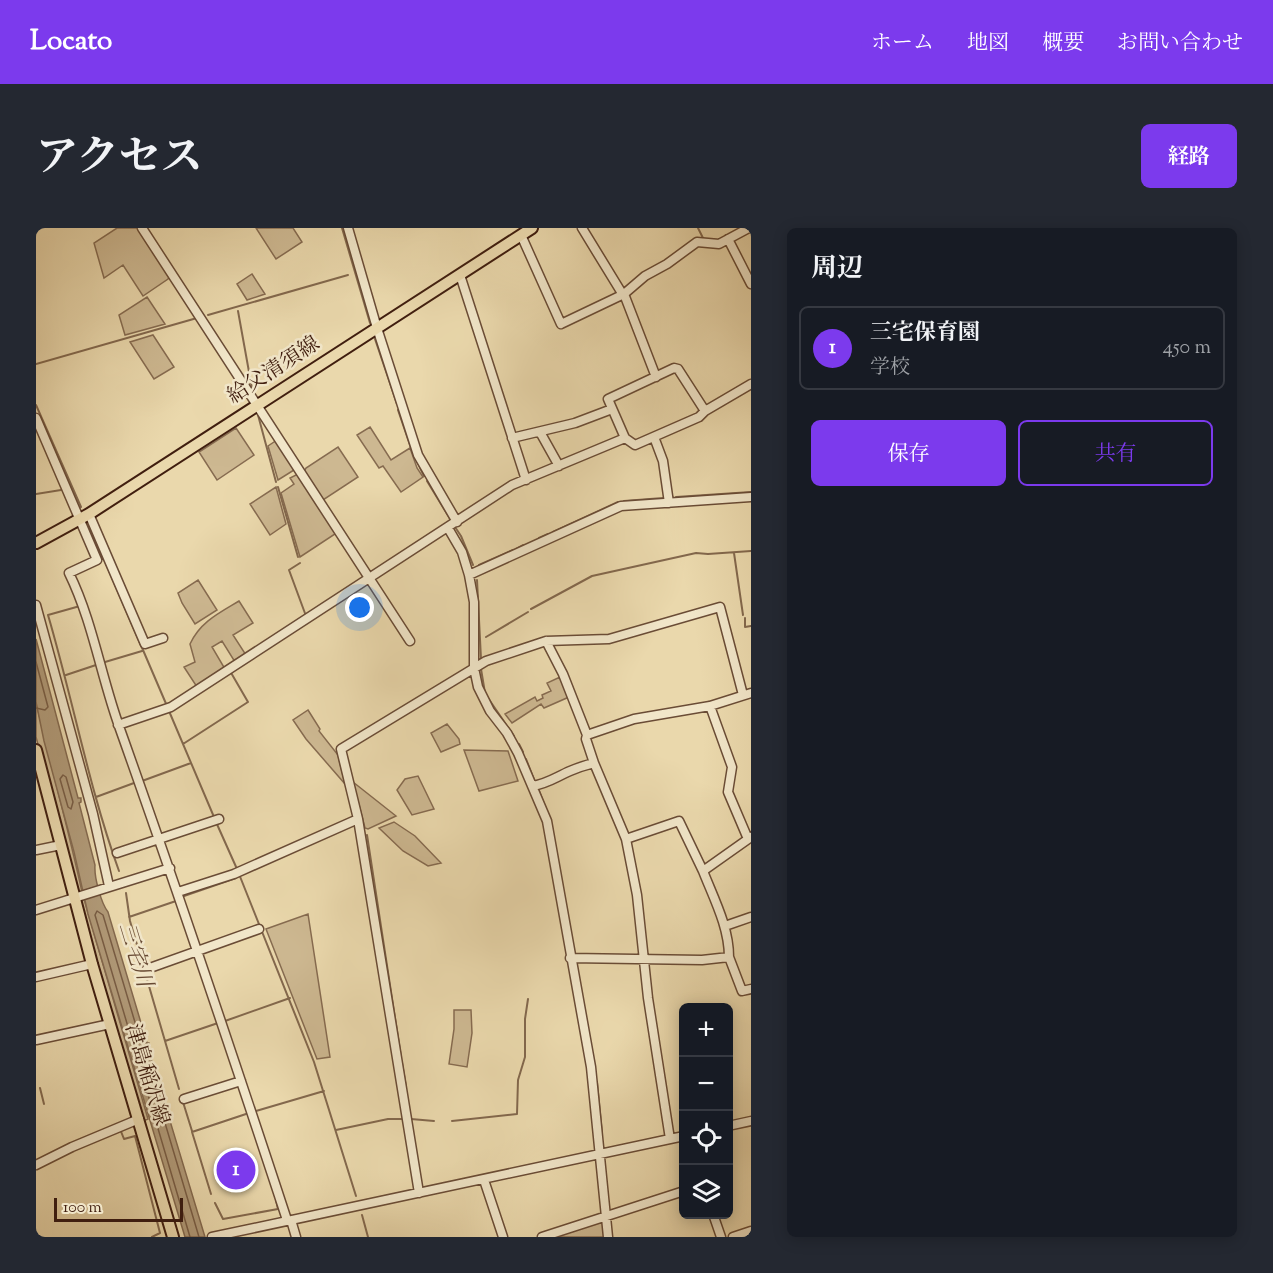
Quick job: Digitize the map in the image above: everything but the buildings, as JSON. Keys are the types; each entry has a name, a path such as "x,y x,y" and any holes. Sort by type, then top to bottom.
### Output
{"main road":[{"name":"給父清須線","path":"36,543 84,517 532,228"},
{"name":"津島稲沢線","path":"36,750 92,964 173,1237"}],"street":[{"path":"142,228 410,642"},
{"path":"348,228 376,328 418,455 457,522"},
{"path":"582,228 624,294 656,377"},
{"path":"521,235 561,324 624,294 645,276 667,264 697,242 719,244 748,232"},
{"path":"728,239 751,284"},
{"path":"460,275 526,480"},
{"path":"705,411 678,369 674,368 608,399 625,438 635,445 691,421 751,384"},
{"path":"512,438 575,423 612,409"},
{"path":"36,418 145,644 163,638"},
{"path":"540,432 559,466"},
{"path":"654,437 663,461 669,503"},
{"path":"118,725 167,708 512,485 625,438"},
{"path":"469,575 621,506 751,496"},
{"path":"84,517 97,560 69,573 82,599 118,725 170,868 296,1237"},
{"path":"448,528 462,552 469,575 474,602 474,668 482,698 507,733 547,821 591,1067 608,1237"},
{"path":"36,605 93,814 108,886"},
{"path":"419,1193 358,819 341,749 486,661 546,641 609,639 720,607 747,694 710,706 634,719 587,735"},
{"path":"546,641 563,674 587,735 586,739 594,763 626,839 638,895 648,998 670,1139"},
{"path":"703,871 750,838 728,792 732,767 710,706"},
{"path":"532,786 542,785 567,772 594,763"},
{"path":"178,892 238,872 358,819"},
{"path":"117,854 216,820"},
{"path":"626,839 679,821 703,871 724,927 729,942 729,957 742,991 751,988"},
{"path":"36,850 61,846"},
{"path":"36,910 170,868"},
{"path":"724,927 751,917"},
{"path":"147,969 259,929"},
{"path":"570,958 702,960 729,957"},
{"path":"36,977 92,964"},
{"path":"36,1040 110,1024"},
{"path":"184,1099 241,1081"},
{"path":"36,1165 139,1119"},
{"path":"733,1125 751,1121"},
{"path":"213,1237 679,1137"},
{"path":"484,1180 502,1237"},
{"path":"542,1237 679,1193"},
{"path":"714,1219 721,1237"},
{"path":"733,1237 751,1231"}],"shaded area":[{"path":"117,228 139,228 170,275 168,279 143,296 123,265 104,278 94,243"},
{"path":"256,228 293,228 302,242 276,259"},
{"path":"252,274 265,294 247,300 237,284"},
{"path":"147,297 165,324 125,335 119,315"},
{"path":"153,335 174,367 154,379 130,342"},
{"path":"370,427 391,460 410,448 423,477 401,492 383,466 379,468 357,435"},
{"path":"236,428 254,455 217,480 199,452"},
{"path":"277,440 294,466 294,470 278,480 268,446"},
{"path":"338,447 358,477 323,500 304,472 306,468"},
{"path":"300,475 336,531 335,534 300,557 281,493 294,484 290,478"},
{"path":"276,487 286,524 270,535 250,504"},
{"path":"198,580 217,610 195,624 178,593"},
{"path":"239,601 253,623 233,635 246,655 235,662 222,641 212,647 225,669 197,687 184,667 195,662 190,644 205,624"},
{"path":"560,677 569,697 544,708 541,704 512,723 505,714 535,697 537,701 543,698 542,695 551,691 547,683"},
{"path":"36,702 82,892 77,893 36,737"},
{"path":"308,710 320,729 319,731 338,755 345,784 306,739 293,720"},
{"path":"447,724 459,739 460,744 441,752 431,733"},
{"path":"464,750 508,751 518,781 479,791"},
{"path":"418,776 434,809 412,815 397,790 405,779"},
{"path":"353,782 396,816 368,829 365,828"},
{"path":"394,822 415,836 441,863 428,866 403,851 379,828"},
{"path":"84,899 148,1119 143,1121 79,901"},
{"path":"308,914 330,1057 317,1059 266,929"},
{"path":"454,1010 471,1010 472,1033 467,1067 449,1064"},
{"path":"601,1222 604,1224 606,1237 560,1237 559,1235"}],"water":[{"path":"36,639 78,798 81,798 79,803 99,890 108,912 147,1043 149,1043 148,1048 205,1237 185,1237 88,914 36,702"}],"waterway":[{"path":"342,228 370,323"},
{"path":"698,228 703,238"},
{"path":"208,315 348,275"},
{"path":"238,311 253,394"},
{"path":"36,364 197,318"},
{"path":"375,339 397,404"},
{"path":"36,405 81,507"},
{"path":"398,410 412,451 424,476"},
{"path":"258,415 276,482"},
{"path":"427,481 452,522"},
{"path":"278,487 298,557"},
{"path":"36,494 61,490"},
{"path":"676,497 751,492"},
{"path":"624,501 663,498"},
{"path":"553,532 618,502"},
{"path":"89,524 167,706"},
{"path":"455,527 473,565"},
{"path":"539,538 548,534"},
{"path":"516,549 523,545"},
{"path":"479,565 513,550"},
{"path":"531,609 592,576 696,553 751,551"},
{"path":"734,553 743,615"},
{"path":"300,563 289,570 306,616"},
{"path":"477,580 481,659"},
{"path":"80,606 48,615 90,776 119,871"},
{"path":"486,637 528,612"},
{"path":"745,618 745,627 751,626"},
{"path":"105,662 142,651"},
{"path":"66,675 96,665"},
{"path":"481,669 485,693"},
{"path":"183,744 248,702 230,671"},
{"path":"488,698 514,736"},
{"path":"169,711 214,817"},
{"path":"519,744 523,752"},
{"path":"526,759 535,782"},
{"path":"142,781 191,763"},
{"path":"96,797 134,783"},
{"path":"538,788 551,822 573,945"},
{"path":"216,822 237,869"},
{"path":"367,835 401,1057"},
{"path":"239,874 314,1062 356,1196"},
{"path":"184,896 236,878"},
{"name":"三宅川","path":"126,893 130,921 179,1089"},
{"name":"三宅川","path":"129,917 176,901"},
{"path":"225,1021 290,998"},
{"path":"452,1121 517,1114 518,1080 525,1057 525,1019 528,999"},
{"path":"165,1041 218,1023"},
{"path":"402,1063 406,1087"},
{"path":"597,1082 602,1133"},
{"path":"40,1088 44,1104"},
{"path":"256,1111 324,1091"},
{"path":"183,1102 192,1131"},
{"path":"211,1194 192,1132 246,1114"},
{"path":"336,1130 388,1119 402,1119"},
{"path":"411,1119 434,1121"},
{"path":"120,1129 124,1139 135,1136 160,1233 152,1237"},
{"path":"215,1203 223,1219 278,1209 276,1200"},
{"path":"362,1215 368,1237"}],"place":[{"name":"三宅保育園","path":"236,1170"}]}
